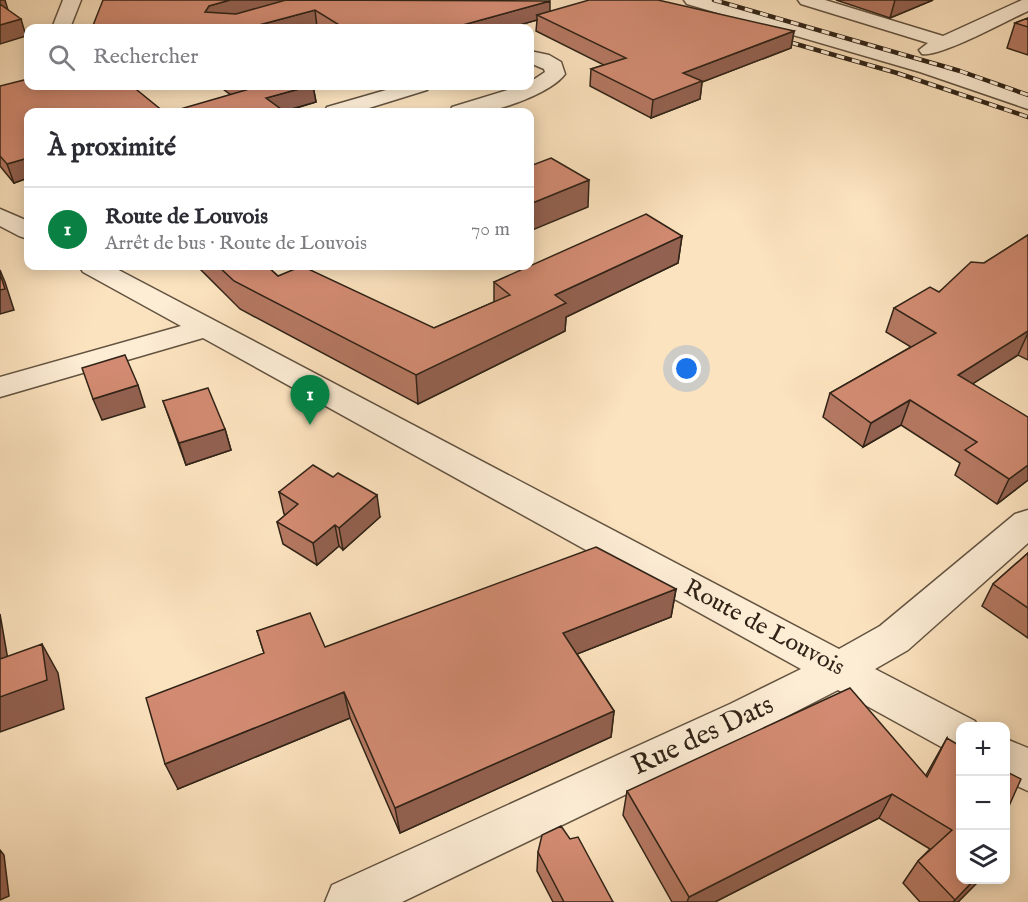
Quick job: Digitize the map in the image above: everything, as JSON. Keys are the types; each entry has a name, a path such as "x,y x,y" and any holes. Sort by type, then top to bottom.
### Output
{"street":[{"path":"63,24 72,0"},
{"path":"693,0 927,68 1028,103"},
{"path":"751,0 937,46 1028,4"},
{"path":"807,0 937,46 1028,84"},
{"path":"534,58 542,59 554,66 555,74 551,79 534,88"},
{"path":"348,108 407,90"},
{"path":"472,108 527,90"},
{"path":"12,216 24,227"},
{"name":"Route de Louvois","path":"100,270 956,733"},
{"path":"0,387 207,327"},
{"name":"Rue des Dats","path":"349,902 755,712 840,669 894,638 1028,523"},
{"path":"1010,762 1028,771"}],"building":[{"path":"103,0 230,0 209,6 205,12 236,14 286,0 550,1 467,24 338,24 315,10 263,24 94,24"},
{"path":"589,0 658,0 794,31 683,73 702,81 653,100 591,69 626,58 537,15"},
{"path":"0,4 21,19 0,25"},
{"path":"1028,18 1028,27 1015,23"},
{"path":"24,80 24,90 137,90 159,108 24,108 24,159 7,164 0,156 0,86"},
{"path":"246,90 295,90 266,98 280,108 184,108"},
{"path":"551,158 589,180 534,202 534,164"},
{"path":"646,214 682,236 555,295 566,303 416,375 234,281 222,270 271,270 278,276 292,270 311,270 434,328 510,295 494,282 521,270 534,270 534,264"},
{"path":"1028,235 1028,331 958,375 1028,417 1028,465 1009,479 965,450 977,442 910,400 871,423 830,393 936,333 894,308 930,287 939,292 971,262 984,263"},
{"path":"0,274 5,289 0,290"},
{"path":"125,355 138,385 93,399 82,368"},
{"path":"208,388 225,429 179,443 163,401"},
{"path":"313,465 333,477 338,473 377,495 339,528 335,525 313,543 277,522 298,504 279,492"},
{"path":"596,547 676,589 563,633 614,711 395,808 344,692 165,764 146,698 264,653 257,631 310,613 325,647"},
{"path":"1028,553 1028,608 993,584"},
{"path":"42,644 47,680 0,697 0,659"},
{"path":"850,688 927,777 947,738 956,744 956,884 970,884 955,900 918,861 952,830 892,794 689,897 627,791"},
{"path":"1010,774 1021,779 1010,804"},
{"path":"561,826 570,839 578,837 613,902 564,902 538,852 542,835"}],"railway":[{"path":"714,0 960,71 1028,95"},
{"path":"775,38 897,73 1028,117"}],"place":[{"name":"Route de Louvois","path":"310,425"}]}
